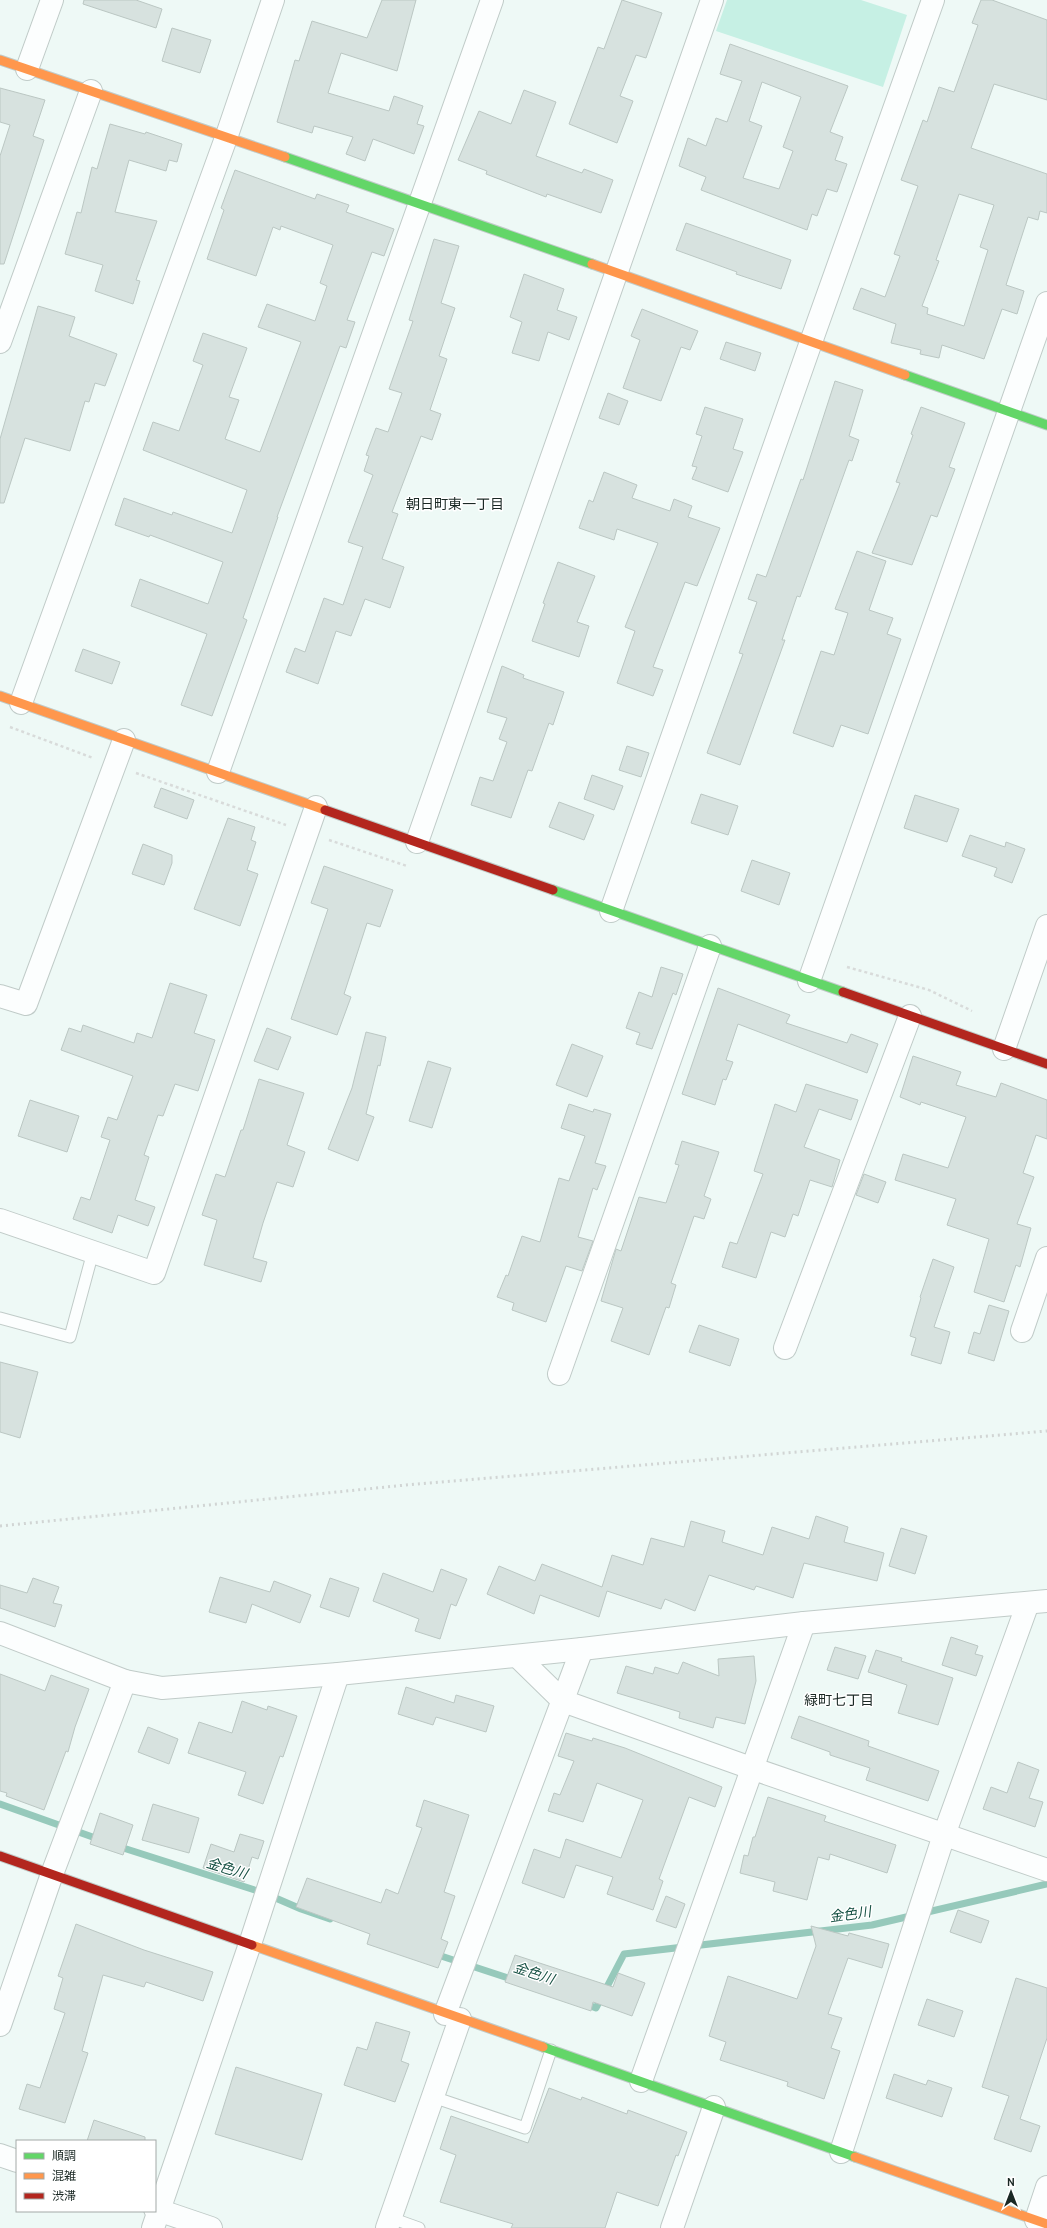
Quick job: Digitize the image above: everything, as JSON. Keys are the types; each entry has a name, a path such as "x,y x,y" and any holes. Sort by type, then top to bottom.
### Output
{"street":[{"path":"27,69 52,0"},
{"path":"273,0 226,138 6,700 218,772 1047,1064"},
{"path":"218,772 492,0"},
{"path":"417,842 712,0"},
{"path":"612,911 811,342 933,0"},
{"path":"0,60 421,203 1047,425"},
{"path":"0,342 91,91"},
{"path":"808,980 1047,304"},
{"path":"0,996 26,1004 124,740"},
{"path":"0,1220 154,1273 316,807"},
{"path":"1004,1049 1047,926"},
{"path":"559,1374 710,946"},
{"path":"785,1348 910,1016"},
{"path":"1022,1331 1047,1258"},
{"path":"0,1633 125,1681 162,1688 338,1674 582,1649 804,1622 1038,1602 944,1835 841,2152"},
{"path":"641,2081 804,1622"},
{"path":"389,2223 433,2097 452,2016 582,1649"},
{"path":"517,1656 563,1701 751,1768 1047,1870"},
{"path":"211,2228 156,2216 250,1944 338,1674"},
{"path":"0,2025 52,1874 125,1681"},
{"path":"0,1856 1042,2222 1047,2187"},
{"path":"672,2228 714,2107"},
{"path":"0,2155 16,2161"}],"lane":[{"path":"0,1318 70,1337 93,1252"},
{"path":"433,2097 525,2128 551,2050"},
{"path":"389,2223 419,2228"}],"green space":[{"path":"727,0 861,0 907,15 883,87 716,31"}],"building":[{"path":"84,0 136,0 162,9 156,28 83,4"},
{"path":"382,0 416,0 397,71 341,53 328,93 389,111 394,96 423,106 417,124 424,126 414,154 373,139 365,161 346,154 353,137 314,126 312,133 277,122 295,60 299,61 312,21 367,38"},
{"path":"622,0 662,13 646,58 636,55 620,96 633,101 617,143 569,124 598,47 604,49"},
{"path":"981,0 992,0 1047,20 1047,100 994,84 971,148 1047,174 1047,213 1040,211 1038,220 1028,217 1006,285 1024,291 1017,314 1002,309 984,359 942,345 939,358 920,354 921,350 891,343 896,324 853,309 861,288 885,297 900,256 894,254 918,186 901,180 923,120 927,122 939,87 954,92 978,25 972,23","holes":["959,194 994,205 980,247 988,250 964,326 927,314 928,308 922,306 939,261 936,260"]},
{"path":"172,28 211,40 200,73 162,61"},
{"path":"730,44 848,86 830,132 843,137 835,160 847,164 837,192 827,189 817,216 812,214 807,230 701,190 706,177 679,166 688,138 706,146 716,118 727,122 742,81 720,74","holes":["762,82 801,97 783,147 793,151 779,189 743,178 762,126 749,121"]},
{"path":"0,88 45,100 33,136 44,140 4,264 0,264 0,156 10,125 0,122"},
{"path":"524,90 556,102 536,156 582,173 584,169 613,180 601,213 547,194 546,197 486,174 487,171 458,160 479,111 511,124"},
{"path":"110,124 145,134 146,132 182,144 177,162 169,160 166,171 129,160 115,212 157,221 136,280 140,281 133,304 95,291 103,265 65,254 77,212 81,213 92,167 97,169"},
{"path":"235,170 315,199 317,194 349,205 346,212 394,229 384,256 372,252 347,320 355,322 346,348 340,346 277,517 243,618 247,620 212,716 181,705 207,634 131,606 140,579 208,604 223,562 150,535 149,537 115,525 124,498 172,515 173,512 232,533 247,490 143,450 153,422 179,431 203,365 193,361 203,333 247,348 229,397 239,400 225,439 260,452 301,342 258,327 267,304 315,321 327,286 320,283 333,245 281,226 280,230 273,227 256,276 207,259 224,210 221,208"},
{"path":"686,223 791,260 781,289 736,274 737,272 676,250"},
{"path":"434,239 459,246 441,303 455,308 439,356 447,359 430,410 441,414 432,440 421,436 392,512 398,514 382,559 404,567 390,608 365,599 351,636 336,631 318,684 286,672 295,648 305,652 324,598 343,605 363,547 348,542 373,475 364,471 369,456 366,455 376,428 388,432 402,393 389,389 413,321 409,320"},
{"path":"524,274 564,289 557,310 577,317 569,340 548,332 539,361 512,353 522,322 510,317"},
{"path":"38,306 75,317 69,336 117,354 105,386 95,383 89,402 85,401 70,451 25,438 4,503 0,503 0,439"},
{"path":"642,309 698,331 690,350 681,347 661,401 623,388 640,340 631,336"},
{"path":"726,342 761,353 755,371 720,359"},
{"path":"835,381 863,390 849,436 859,440 852,461 849,460 800,597 797,596 782,640 785,640 740,765 707,753 743,654 739,653 757,602 748,599 757,574 766,577 801,479 803,480"},
{"path":"608,393 628,401 619,425 599,418"},
{"path":"705,407 743,419 733,449 743,452 728,492 692,479 697,467 692,466 702,436 696,434"},
{"path":"921,407 965,423 949,467 955,469 937,517 931,515 912,565 872,553 900,483 896,482 913,435 911,434"},
{"path":"604,472 637,485 632,498 670,511 674,499 692,506 688,517 720,528 697,586 685,582 653,667 663,670 653,696 617,683 635,631 625,627 658,543 617,529 614,540 579,528 589,500 593,502"},
{"path":"857,551 886,561 869,610 893,618 887,634 901,639 868,734 841,725 833,747 793,733 821,651 834,655 848,613 835,609"},
{"path":"558,562 595,576 577,622 589,626 579,657 532,641 545,604 543,603"},
{"path":"83,649 120,662 112,684 75,671"},
{"path":"502,666 524,675 523,678 564,692 553,725 549,723 532,771 528,770 511,818 471,805 480,777 493,781 507,742 499,739 507,718 487,712"},
{"path":"627,746 649,753 641,777 619,770"},
{"path":"592,775 623,786 614,810 584,799"},
{"path":"161,788 194,800 187,819 154,807"},
{"path":"701,794 738,806 728,835 691,823"},
{"path":"915,795 959,809 947,842 904,828"},
{"path":"559,802 594,815 584,840 549,827"},
{"path":"228,818 255,827 251,840 256,842 247,870 258,874 240,926 194,909"},
{"path":"970,835 1005,847 1006,842 1025,849 1012,883 994,876 997,868 962,856"},
{"path":"143,844 172,855 172,863 164,885 132,874"},
{"path":"752,860 790,873 779,905 741,891"},
{"path":"324,866 393,890 380,927 367,923 344,994 351,997 337,1035 291,1019 328,909 311,903"},
{"path":"661,967 683,974 676,995 673,993 652,1049 636,1044 640,1033 626,1028 639,992 652,997"},
{"path":"170,983 207,995 194,1033 215,1040 198,1091 175,1084 163,1116 158,1115 144,1155 149,1157 135,1200 155,1207 148,1226 118,1215 112,1233 73,1219 81,1197 90,1200 110,1140 101,1137 108,1117 117,1120 133,1076 61,1050 69,1028 81,1032 83,1025 134,1043 137,1033 152,1038"},
{"path":"718,988 790,1015 786,1023 847,1043 851,1034 878,1044 867,1073 738,1024 726,1060 733,1062 726,1080 723,1079 715,1105 682,1094"},
{"path":"267,1028 291,1037 278,1070 254,1061"},
{"path":"366,1032 386,1037 380,1066 378,1065 366,1114 374,1117 358,1161 328,1149 352,1088"},
{"path":"572,1044 603,1056 587,1097 556,1085"},
{"path":"913,1056 961,1072 956,1085 996,1097 1001,1083 1047,1100 1047,1139 1036,1135 1023,1173 1034,1177 1017,1224 1031,1228 1020,1267 1016,1265 1004,1302 974,1292 989,1239 947,1225 956,1199 895,1180 903,1154 948,1168 966,1117 921,1102 920,1105 900,1097"},
{"path":"428,1061 451,1068 432,1128 409,1121"},
{"path":"259,1079 304,1093 287,1145 305,1152 293,1187 277,1182 263,1223 253,1258 267,1262 261,1282 204,1265 217,1220 202,1215 216,1174 225,1177 241,1130 243,1130"},
{"path":"806,1084 858,1100 851,1120 819,1109 804,1147 840,1160 832,1187 810,1180 798,1216 793,1214 785,1237 771,1232 756,1278 722,1267 730,1242 737,1244 763,1174 754,1171 775,1104 796,1112"},
{"path":"30,1100 79,1116 67,1152 18,1136"},
{"path":"569,1104 593,1112 594,1109 611,1114 595,1163 606,1166 597,1190 593,1188 578,1237 593,1241 582,1271 566,1266 546,1322 512,1310 514,1303 497,1297 506,1275 508,1276 522,1236 540,1242 559,1178 569,1181 585,1136 561,1128"},
{"path":"682,1141 719,1152 704,1196 711,1199 704,1219 694,1216 671,1283 676,1285 669,1308 666,1307 649,1355 611,1341 623,1308 601,1301 616,1249 621,1251 639,1197 666,1203 679,1165 675,1164"},
{"path":"864,1174 886,1182 878,1203 856,1195"},
{"path":"933,1259 954,1267 934,1327 950,1332 941,1364 911,1355 916,1338 910,1336 921,1298 920,1297"},
{"path":"989,1305 1009,1311 994,1361 968,1353 974,1332 980,1334"},
{"path":"699,1325 739,1339 730,1366 689,1352"},
{"path":"0,1362 38,1372 20,1438 0,1432"},
{"path":"816,1516 848,1527 844,1542 884,1553 877,1581 804,1563 793,1598 756,1586 754,1590 709,1575 695,1611 665,1599 661,1609 607,1591 599,1617 540,1595 534,1614 487,1594 499,1566 535,1581 542,1564 602,1587 612,1555 643,1565 651,1538 684,1547 691,1521 725,1531 722,1542 763,1555 772,1527 809,1539"},
{"path":"901,1528 927,1536 915,1574 889,1566"},
{"path":"441,1569 467,1579 456,1606 451,1604 440,1639 415,1631 419,1619 373,1601 383,1573 433,1592"},
{"path":"220,1577 270,1592 274,1581 311,1595 300,1623 252,1604 246,1623 209,1612"},
{"path":"33,1578 59,1587 53,1603 62,1605 55,1627 0,1608 0,1585 27,1593"},
{"path":"330,1578 359,1588 349,1617 320,1607"},
{"path":"951,1637 978,1646 975,1654 983,1656 976,1676 942,1665"},
{"path":"835,1647 866,1656 858,1679 827,1670"},
{"path":"876,1650 902,1658 901,1661 953,1678 938,1725 898,1713 907,1685 868,1672"},
{"path":"754,1656 756,1681 745,1724 716,1717 713,1728 679,1718 680,1712 617,1693 626,1666 653,1674 655,1667 678,1674 683,1662 719,1676 718,1659"},
{"path":"0,1674 45,1691 51,1675 89,1689 75,1727 68,1752 66,1751 44,1810 6,1796 7,1793 0,1791"},
{"path":"406,1687 454,1703 456,1695 494,1706 486,1732 436,1717 433,1725 398,1714"},
{"path":"242,1701 267,1710 268,1706 297,1716 283,1757 280,1756 263,1804 238,1795 246,1772 188,1753 199,1722 232,1733"},
{"path":"799,1716 869,1741 868,1746 939,1771 928,1801 866,1780 870,1768 830,1755 830,1752 791,1738"},
{"path":"148,1727 178,1739 169,1764 138,1752"},
{"path":"566,1733 592,1741 593,1738 625,1748 722,1787 715,1807 689,1797 659,1879 663,1881 653,1910 607,1894 613,1877 576,1865 564,1898 522,1883 534,1849 560,1858 566,1839 621,1858 643,1800 597,1783 583,1822 548,1811 554,1793 560,1795 574,1761 558,1756"},
{"path":"1018,1762 1039,1770 1029,1798 1043,1802 1035,1827 983,1809 991,1787 1007,1793"},
{"path":"768,1797 826,1816 824,1821 896,1845 887,1873 830,1854 829,1860 818,1857 807,1900 773,1891 775,1882 740,1873 744,1855 748,1856 753,1837 755,1837"},
{"path":"424,1800 469,1815 444,1892 455,1896 441,1939 448,1942 438,1968 367,1944 370,1934 296,1907 307,1878 381,1903 386,1889 398,1894 422,1828 416,1826"},
{"path":"153,1804 199,1818 189,1853 142,1840"},
{"path":"100,1813 133,1825 123,1855 90,1844"},
{"path":"240,1834 264,1841 258,1859 252,1857 244,1882 203,1868 211,1844 234,1852"},
{"path":"666,1896 685,1904 676,1928 656,1921"},
{"path":"958,1910 989,1921 981,1943 950,1932"},
{"path":"76,1924 144,1950 213,1972 203,2001 146,1982 144,1987 103,1975 82,2051 88,2053 65,2123 19,2109 27,2084 40,2088 65,2013 54,2009 63,1978 58,1976"},
{"path":"811,1926 848,1936 849,1933 889,1944 882,1968 848,1958 828,2014 842,2018 831,2048 840,2051 824,2099 787,2086 788,2082 720,2060 726,2042 709,2036 728,1976 797,1999 816,1946"},
{"path":"515,1955 613,1987 618,1973 645,1983 632,2016 593,2002 591,2011 505,1982"},
{"path":"1016,1978 1047,1988 1047,2038 1020,2119 1040,2126 1031,2152 994,2139 1009,2096 982,2087"},
{"path":"927,1999 963,2011 954,2037 918,2025"},
{"path":"376,2022 410,2032 401,2061 409,2064 395,2102 344,2085 357,2047 367,2050"},
{"path":"236,2067 322,2094 302,2160 215,2134"},
{"path":"894,2074 926,2085 928,2080 952,2088 942,2117 886,2098"},
{"path":"549,2088 581,2100 582,2097 627,2114 628,2110 687,2132 678,2156 676,2155 658,2206 617,2192 605,2228 511,2228 513,2224 440,2202 456,2155 440,2149 451,2116 528,2143"},
{"path":"94,2120 145,2137 145,2140 87,2140"}],"waterway":[{"name":"金色川","path":"0,1804 101,1840"},
{"name":"金色川","path":"117,1846 264,1893 301,1909 330,1919"},
{"name":"金色川","path":"583,2003 596,2008 624,1954 872,1925 1047,1884"},
{"name":"金色川","path":"435,1954 514,1980"}],"railway":[{"path":"0,1526 406,1485 1047,1431"}],"traffic: fast":[{"path":"285,157 592,264"},
{"path":"905,375 1047,425"},
{"path":"553,890 843,992"},
{"path":"543,2047 855,2157"}],"traffic: slow":[{"path":"0,60 285,157"},
{"path":"592,264 905,375"},
{"path":"0,696 325,810"},
{"path":"252,1945 543,2047"},
{"path":"855,2157 1047,2224"}],"traffic: jam":[{"path":"325,810 553,890"},
{"path":"843,992 1047,1064"},
{"path":"0,1856 252,1945"}],"district":[{"name":"朝日町東一丁目","path":"455,504"},
{"name":"緑町七丁目","path":"839,1700"}]}
